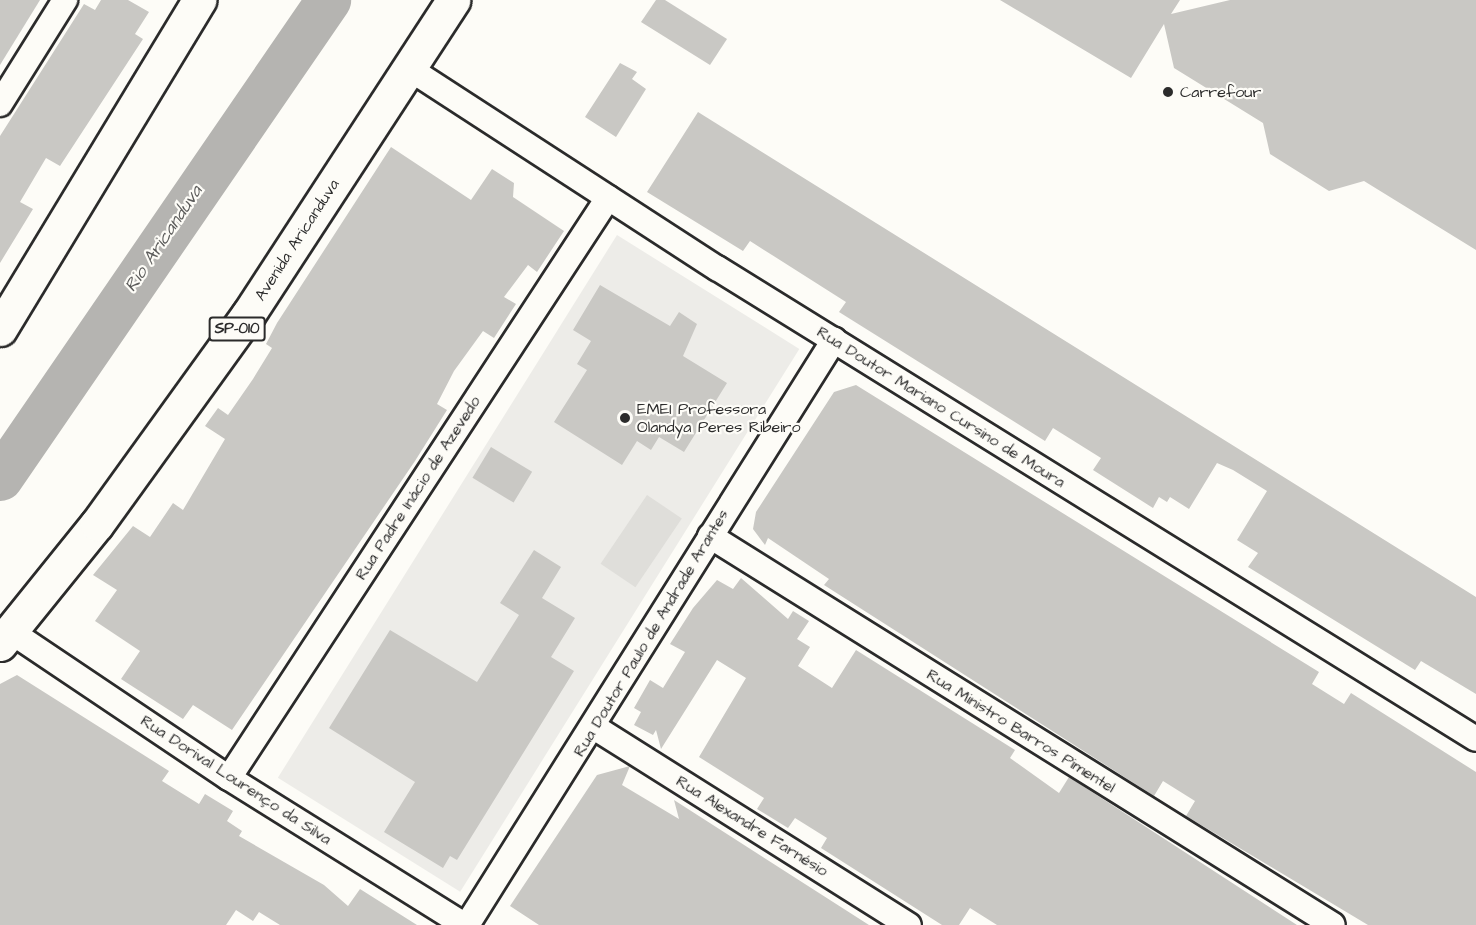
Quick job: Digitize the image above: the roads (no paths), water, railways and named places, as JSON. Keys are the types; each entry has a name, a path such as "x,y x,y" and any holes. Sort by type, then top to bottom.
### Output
{"highway":[{"path":"0,328 199,0"},
{"name":"Avenida Aricanduva","path":"5,637 143,463 410,69 453,0"}],"street":[{"path":"0,104 65,0"},
{"name":"Rua Doutor Mariano Cursino de Moura","path":"410,69 608,198 1476,739"},
{"name":"Rua Padre Inácio de Azevedo","path":"229,778 608,198"},
{"name":"Rua Doutor Paulo de Andrade Arantes","path":"466,925 594,727 710,536 834,340"},
{"name":"Rua Ministro Barros Pimentel","path":"710,536 1333,925"},
{"name":"Rua Dorival Lourenço da Silva","path":"5,637 466,925"},
{"name":"Rua Alexandre Farnésio","path":"594,727 909,925"}],"waterway":[{"name":"Rio Aricanduva","path":"0,478 328,0"}],"place":[{"name":"Carrefour","path":"1168,92"},
{"name":"EMEI Professora Olandya Peres Ribeiro","path":"625,418"}]}
